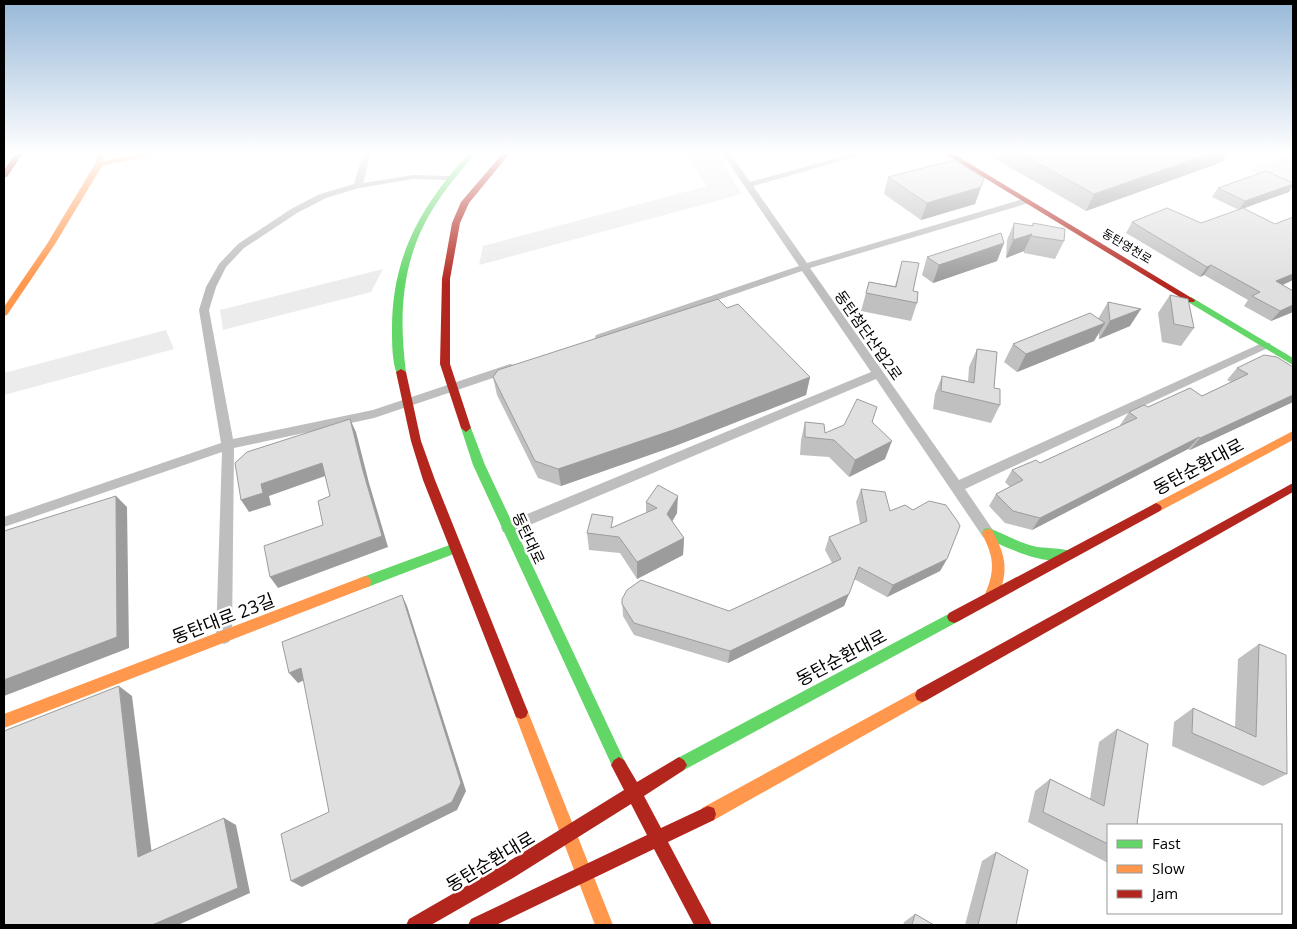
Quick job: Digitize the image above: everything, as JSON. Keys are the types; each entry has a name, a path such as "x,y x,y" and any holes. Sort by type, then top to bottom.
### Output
{"main road":[{"path":"4,314 51,244 79,196"},
{"path":"434,196 416,227 407,252 398,292 395,318 406,404 426,477 604,925"},
{"name":"동탄대로","path":"470,196 465,202 456,223 446,279 444,319 445,364 452,388 479,465 606,741 703,925"},
{"name":"동탄영천로","path":"1018,196 1293,362"},
{"name":"동탄순환대로","path":"414,925 692,758 1293,435"},
{"path":"477,925 584,872 719,809 1293,487"},
{"path":"988,533 1022,550 1043,556 1070,555"},
{"path":"988,533 999,552 1001,565 999,579 991,597"},
{"name":"동탄대로 23길","path":"4,721 455,548"}],"street":[{"path":"224,637 228,445 204,310 211,287 222,266 234,253 266,228 323,196"},
{"name":"동탄첨단산업2로","path":"756,196 988,533"},
{"path":"591,340 804,267 1026,201"},
{"path":"956,487 1266,345"},
{"path":"4,522 228,445 374,414 517,366"},
{"path":"508,528 878,374"}],"shaded area":[{"path":"668,196 733,196 479,265 483,246"},
{"path":"383,269 371,292 223,330 220,310"},
{"path":"166,330 174,349 4,395 4,373"}],"building":[{"path":"917,196 949,196 927,203"},
{"path":"1235,196 1258,196 1245,201"},
{"path":"1167,208 1201,223 1243,208 1275,224 1293,217 1293,274 1276,281 1293,291 1293,305 1280,311 1252,296 1260,292 1211,265 1207,267 1132,222"},
{"path":"1014,223 1033,226 1033,223 1065,229 1064,241 1031,236 1032,234 1013,240"},
{"path":"1001,233 1004,243 939,265 927,257"},
{"path":"902,261 919,263 913,291 918,292 917,303 866,293 869,282 896,287"},
{"path":"1170,295 1188,299 1194,328 1174,324"},
{"path":"718,299 727,308 738,304 810,377 676,429 558,469 535,461 493,377 498,370"},
{"path":"1108,302 1141,309 1110,321"},
{"path":"1090,313 1105,323 1026,354 1013,344"},
{"path":"977,349 997,352 994,388 1000,389 1000,405 941,391 942,376 974,383"},
{"path":"1264,355 1277,357 1293,367 1293,395 1199,437 1040,518 1013,511 996,494 1023,480 1012,470 1036,460 1040,463 1137,418 1129,412 1144,405 1148,407 1190,388 1202,396 1248,374 1237,368"},
{"path":"857,399 877,407 872,422 892,441 855,460 834,440 805,437 805,422 824,424 825,433 844,425"},
{"path":"350,419 382,536 270,577 264,546 323,525 318,501 330,496 322,463 261,484 263,493 241,500 235,463 247,452"},
{"path":"658,485 678,496 667,514 684,538 637,562 619,537 587,533 592,514 613,517 611,528 657,508 646,502"},
{"path":"861,489 885,492 890,511 905,505 913,510 929,501 946,505 960,526 947,559 893,585 859,567 849,594 730,651 634,623 622,604 622,599 627,590 641,580 729,611 841,559 829,537 867,521"},
{"path":"116,496 117,637 4,680 4,531"},
{"path":"402,595 461,783 452,802 291,881 281,834 329,812 301,668 289,673 282,642"},
{"path":"1259,644 1286,655 1287,774 1192,733 1193,708 1256,737"},
{"path":"119,686 138,857 224,818 238,888 152,925 4,925 4,731"},
{"path":"1117,729 1148,744 1137,824 1107,824 1107,844 1043,812 1050,779 1104,806"},
{"path":"996,852 1028,870 1016,925 978,925"},
{"path":"915,914 934,925 912,925"}],"traffic: fast":[{"path":"401,372 397,340 397,310 400,281 408,253 419,227 436,196"},
{"path":"1191,300 1293,362"},
{"path":"466,428 479,465 619,765"},
{"path":"988,533 1025,549 1054,555 1065,555"},
{"path":"365,582 455,548"},
{"path":"679,765 954,617"}],"traffic: slow":[{"path":"4,313 51,244 80,196"},
{"path":"1156,508 1293,435"},
{"path":"988,534 996,551 999,565 998,579 991,597"},
{"path":"4,721 365,582"},
{"path":"708,814 922,695"},
{"path":"521,712 604,925"}],"traffic: jam":[{"path":"466,428 445,364 446,279 456,223 465,202 470,196"},
{"path":"1019,196 1191,300"},
{"path":"401,372 416,441 429,480 521,712"},
{"path":"922,695 1293,487"},
{"path":"954,617 1156,508"},
{"path":"619,765 703,925"},
{"path":"415,925 507,872 679,765"},
{"path":"477,925 708,814"}]}
